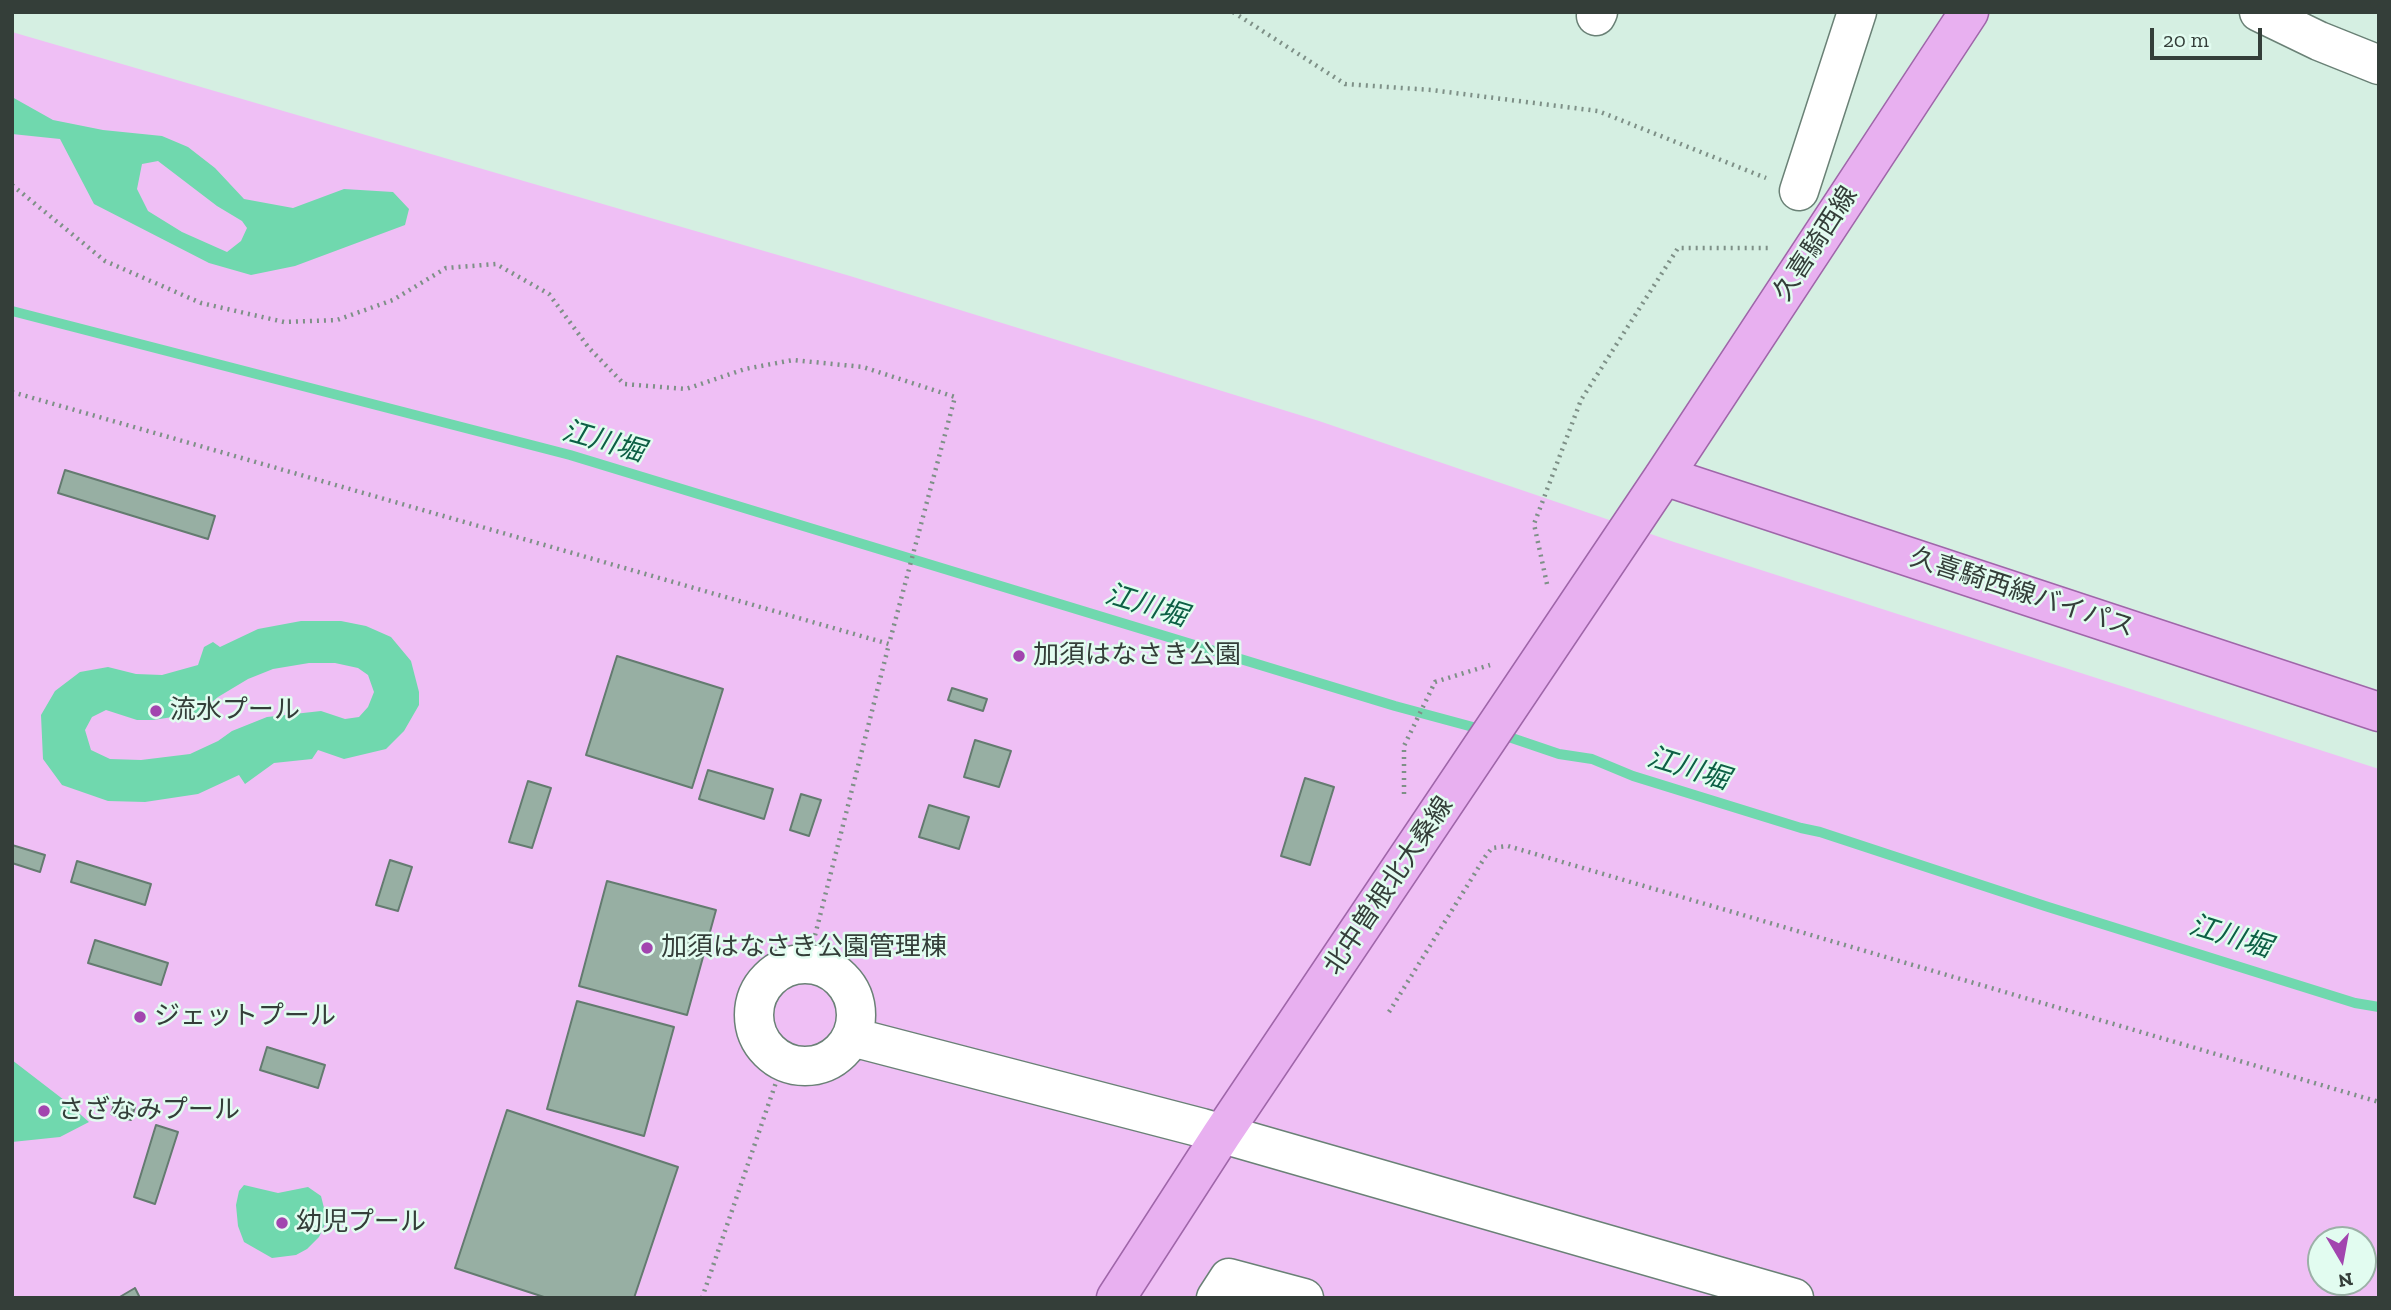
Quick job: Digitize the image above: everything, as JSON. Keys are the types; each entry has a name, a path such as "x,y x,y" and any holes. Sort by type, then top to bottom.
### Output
{"main road":[{"name":"久喜騎西線","path":"1664,476 1969,12"},
{"name":"北中曽根北大桑線","path":"1116,1298 1222,1134 1664,476"},
{"name":"久喜騎西線バイパス","path":"1664,476 2379,712"}],"street":[{"path":"1799,191 1857,12"},
{"path":"2259,12 2319,41 2379,65"},
{"path":"807,963 827,968 844,980 854,998 857,1017 852,1037 840,1054 822,1063 802,1066 783,1062 766,1050 755,1032 753,1012 758,993 770,976 788,966 807,963"},
{"path":"852,1037 1222,1134 1794,1298"},
{"path":"1216,1298 1229,1278 1304,1298"}],"path":[{"path":"1233,12 1345,84 1431,90 1598,111 1799,191"},
{"path":"12,185 105,261 201,303 284,321 337,320 393,300 446,268 496,264 549,294 589,348 624,384 686,389 744,369 793,360 863,368 956,397 807,963"},
{"path":"1548,590 1534,524 1581,400 1678,248 1773,248"},
{"path":"12,392 889,644"},
{"path":"1404,799 1404,746 1435,682 1499,663"},
{"path":"1389,1013 1485,857 1492,848 1508,846 2379,1102"},
{"path":"702,1298 783,1062"}],"shaded area":[{"name":"加須はなさき公園","path":"12,32 850,276 1319,421 1674,542 2379,769 2379,1298 12,1298"},
{"path":"12,97 53,120 103,130 162,136 188,147 215,168 244,199 293,208 344,189 393,192 409,209 405,225 295,266 251,275 209,263 94,204 60,139 12,134","holes":["158,161 217,206 242,221 247,228 241,241 227,252 182,232 148,211 137,189 142,164"]},
{"name":"流水プール","path":"301,621 341,621 366,626 391,637 411,661 419,692 419,705 404,731 386,749 344,759 318,750 312,759 274,763 245,784 239,775 198,794 145,802 108,801 62,785 43,759 41,715 55,691 80,672 108,667 136,674 162,675 198,665 204,647 213,642 220,647 258,629","holes":["309,663 335,663 358,668 368,675 374,692 368,707 359,717 345,719 321,711 267,717 232,731 190,754 141,760 110,759 91,750 85,730 92,717 106,710 137,720 199,713 218,697 248,679 273,669"]},
{"name":"さざなみプール","path":"12,1060 89,1122 60,1137 12,1142"},
{"name":"幼児プール","path":"244,1185 278,1193 308,1187 321,1196 327,1220 319,1237 296,1255 272,1258 244,1242 238,1226 236,1205 239,1191"}],"building":[{"path":"65,470 215,516 208,539 58,493"},
{"path":"617,656 723,689 692,788 586,755"},
{"path":"952,688 987,699 983,711 948,700"},
{"path":"975,740 1011,751 999,787 964,777"},
{"path":"708,770 773,789 764,819 699,799"},
{"path":"1305,778 1334,787 1310,865 1281,856"},
{"path":"528,781 551,788 532,848 509,842"},
{"path":"801,794 821,800 809,836 790,830"},
{"path":"929,805 969,817 959,849 919,837"},
{"path":"12,845 45,855 40,872 12,863"},
{"path":"390,860 412,867 398,911 376,905"},
{"path":"77,861 151,884 145,905 71,882"},
{"name":"加須はなさき公園管理棟","path":"607,881 716,910 687,1015 579,986"},
{"path":"95,940 168,963 161,985 88,963"},
{"path":"577,1001 674,1027 644,1136 547,1109"},
{"path":"267,1047 325,1065 318,1088 260,1070"},
{"path":"115,1101 135,1107 131,1120 111,1114"},
{"path":"507,1110 678,1167 634,1298 547,1298 455,1268"},
{"path":"156,1125 178,1132 155,1204 134,1197"},
{"path":"135,1288 140,1298 118,1298"}],"waterway":[{"name":"江川堀","path":"12,311 570,455 1395,706 1484,730"},
{"name":"江川堀","path":"1500,734 1559,754 1592,759 1633,776 1820,832 2045,906 2355,1003 2379,1007"}],"place":[{"name":"加須はなさき公園","path":"1019,656"},
{"name":"流水プール","path":"156,711"},
{"name":"加須はなさき公園管理棟","path":"647,948"},
{"name":"ジェットプール","path":"140,1017"},
{"name":"さざなみプール","path":"44,1111"},
{"name":"幼児プール","path":"282,1223"}]}
